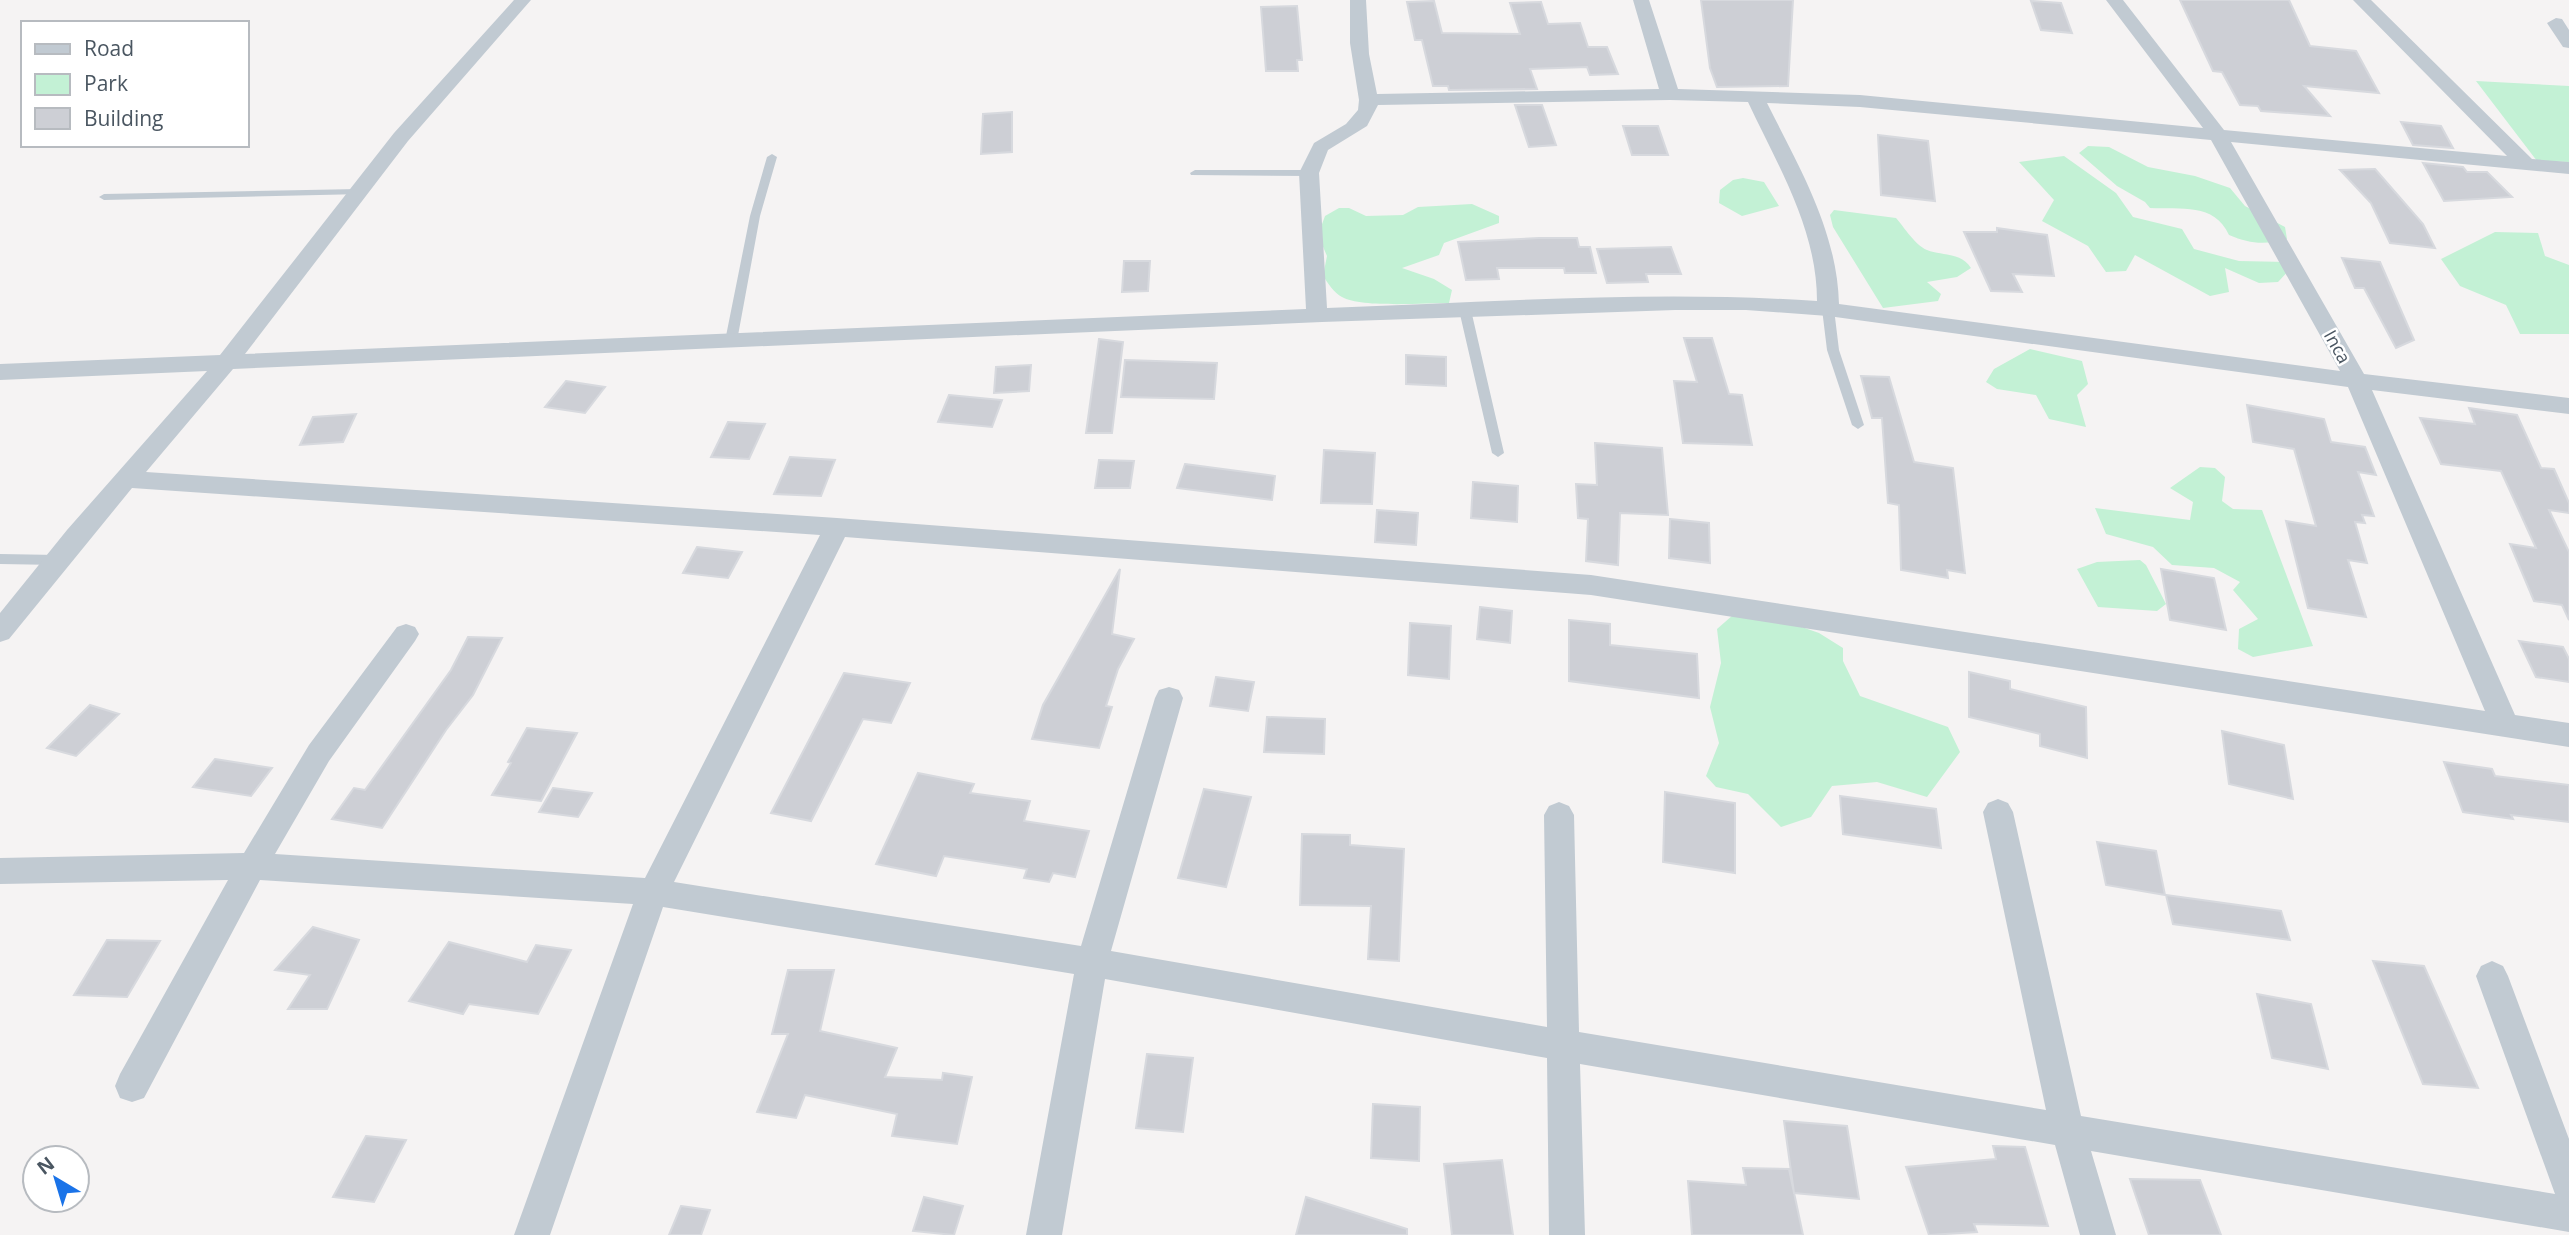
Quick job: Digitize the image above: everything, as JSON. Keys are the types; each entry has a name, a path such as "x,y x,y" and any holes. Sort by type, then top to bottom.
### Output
{"street":[{"path":"0,632 227,362 401,137 523,0"},
{"path":"1318,315 1309,173 1314,153 1332,137 1358,125 1367,112 1369,100 1359,57 1358,0"},
{"path":"1641,0 1671,94"},
{"name":"Inca","path":"2113,0 2217,133 2357,381 2505,725"},
{"path":"2361,0 2526,164"},
{"path":"2556,23 2569,43"},
{"path":"1369,100 1671,94 1860,101 2569,168"},
{"path":"1754,95 1817,236 1830,289 1828,309"},
{"path":"0,372 1318,315 1746,303 1828,309 2357,381 2569,406"},
{"path":"126,479 837,527 1591,585 2569,735"},
{"path":"533,1235 653,892 837,527"},
{"path":"132,1086 252,866 319,753 406,634"},
{"path":"1044,1235 1092,962 1169,698"},
{"path":"1998,812 2068,1131 2098,1235"},
{"path":"1559,816 1567,1235"},
{"path":"0,871 252,866 653,892 1092,962 1562,1045 2569,1214"},
{"path":"2492,976 2569,1186"}],"lane":[{"path":"731,341 755,216 772,156"},
{"path":"1195,173 1309,173"},
{"path":"104,197 359,192"},
{"path":"1828,309 1833,351 1858,425"},
{"path":"1465,310 1498,453"},
{"path":"0,559 58,560"}],"green space":[{"path":"2476,81 2569,86 2569,162 2537,161"},
{"path":"2088,146 2109,147 2148,167 2195,176 2230,188 2245,206 2285,227 2287,239 2265,243 2244,240 2229,235 2223,224 2206,212 2150,208 2145,202 2117,186 2079,153"},
{"path":"2064,156 2116,193 2133,217 2182,229 2194,249 2239,261 2287,262 2290,269 2278,282 2259,283 2225,268 2229,292 2210,296 2135,255 2126,271 2106,272 2088,246 2042,221 2054,200 2019,162"},
{"path":"1743,178 1764,182 1779,206 1742,216 1719,203 1720,190 1733,180"},
{"path":"1472,204 1499,216 1499,223 1444,243 1439,255 1402,268 1434,279 1452,290 1449,303 1363,303 1336,293 1323,276 1327,256 1318,235 1325,216 1339,208 1349,208 1366,216 1403,215 1418,207"},
{"path":"1834,210 1896,218 1923,248 1962,259 1971,268 1957,277 1927,282 1941,294 1938,301 1883,308 1833,227 1830,215"},
{"path":"2495,232 2538,233 2545,256 2569,265 2569,334 2520,334 2506,305 2460,286 2441,259"},
{"path":"2030,349 2082,361 2088,384 2077,395 2086,427 2049,419 2036,395 1997,389 1986,382 1994,369"},
{"path":"2200,467 2215,468 2225,477 2222,501 2233,509 2262,510 2313,646 2253,657 2238,649 2239,629 2258,619 2233,590 2240,582 2214,568 2172,565 2153,547 2106,534 2095,508 2190,520 2193,502 2170,488"},
{"path":"2140,560 2146,565 2166,604 2157,611 2098,607 2077,569 2097,562"},
{"path":"1764,614 1819,633 1843,648 1843,661 1860,696 1948,727 1960,752 1927,797 1877,782 1832,786 1811,817 1781,827 1748,794 1716,787 1706,776 1719,743 1710,707 1721,663 1717,629 1733,615"}],"building":[{"path":"1701,0 1793,0 1788,86 1717,87 1710,68"},
{"path":"2180,0 2289,0 2310,46 2356,51 2379,93 2304,86 2330,116 2261,111 2258,106 2240,105 2222,72 2213,71"},
{"path":"1434,1 1442,33 1520,34 1510,3 1541,2 1548,24 1580,23 1588,47 1607,47 1618,74 1590,75 1587,67 1530,69 1537,89 1449,90 1448,86 1433,86 1422,40 1415,40 1407,2"},
{"path":"2031,1 2061,3 2072,33 2041,30"},
{"path":"1297,6 1302,60 1297,60 1298,71 1266,71 1261,7"},
{"path":"1515,105 1542,105 1556,145 1529,147"},
{"path":"1012,112 1012,152 981,154 983,114"},
{"path":"2401,122 2441,126 2453,148 2413,145"},
{"path":"1623,126 1658,126 1668,155 1632,155"},
{"path":"1878,135 1928,141 1935,201 1881,195"},
{"path":"2423,163 2463,167 2467,172 2487,172 2512,197 2444,201"},
{"path":"2375,169 2423,224 2435,248 2390,243 2371,203 2340,170"},
{"path":"1997,228 2047,235 2054,276 2013,274 2022,292 1991,291 1964,232 1997,232"},
{"path":"1577,238 1579,247 1590,247 1596,273 1565,273 1564,268 1497,268 1499,279 1466,280 1458,242"},
{"path":"1671,247 1681,274 1646,274 1648,282 1607,283 1597,249"},
{"path":"2342,258 2380,262 2414,340 2396,348 2364,288 2355,288"},
{"path":"1124,261 1150,261 1148,291 1122,292"},
{"path":"1684,338 1712,338 1729,394 1742,395 1752,445 1683,443 1674,381 1697,382"},
{"path":"1099,339 1123,342 1112,433 1086,433"},
{"path":"1406,355 1446,357 1446,386 1406,384"},
{"path":"1125,360 1217,363 1214,399 1121,397"},
{"path":"1031,365 1029,391 994,393 996,367"},
{"path":"1861,376 1889,377 1914,462 1953,468 1965,573 1947,570 1948,578 1901,570 1899,505 1888,503 1882,418 1872,418"},
{"path":"566,381 605,387 585,413 545,407"},
{"path":"949,395 1002,400 992,427 938,422"},
{"path":"2247,405 2324,419 2331,442 2365,447 2376,475 2358,472 2374,516 2362,515 2365,523 2355,522 2367,563 2348,560 2366,617 2308,608 2286,521 2316,526 2294,449 2253,442"},
{"path":"2469,408 2517,415 2541,468 2554,469 2569,503 2569,513 2549,510 2569,552 2569,620 2562,605 2534,601 2510,544 2536,548 2501,471 2441,464 2420,418 2475,424"},
{"path":"356,414 343,442 300,445 313,417"},
{"path":"728,422 765,424 749,459 711,457"},
{"path":"1595,443 1662,448 1668,515 1620,513 1618,565 1586,561 1588,519 1578,518 1576,484 1597,485"},
{"path":"1324,450 1375,453 1372,504 1321,503"},
{"path":"790,457 835,460 821,496 774,494"},
{"path":"1099,460 1134,461 1130,488 1095,488"},
{"path":"1185,464 1275,476 1272,500 1177,488"},
{"path":"1473,482 1518,486 1517,522 1471,518"},
{"path":"1377,510 1418,513 1416,545 1375,542"},
{"path":"1670,519 1709,523 1710,563 1669,558"},
{"path":"697,547 742,552 728,578 683,573"},
{"path":"1120,569 1112,634 1134,639 1118,669 1106,706 1112,707 1099,748 1032,739 1043,705"},
{"path":"2161,569 2214,578 2226,630 2170,620"},
{"path":"1480,607 1512,611 1510,643 1477,639"},
{"path":"1569,620 1610,624 1610,645 1697,654 1699,698 1569,681"},
{"path":"1410,623 1451,626 1449,679 1408,675"},
{"path":"468,637 502,638 473,695 446,730 382,828 332,819 354,788 365,790 451,670"},
{"path":"2519,641 2563,647 2569,659 2569,682 2536,677"},
{"path":"1969,672 2010,681 2010,689 2086,707 2087,758 2040,746 2040,734 1969,717"},
{"path":"844,673 910,683 891,723 863,719 811,821 771,813"},
{"path":"1216,677 1254,682 1248,711 1210,706"},
{"path":"90,705 119,714 76,756 47,748"},
{"path":"1267,717 1325,719 1324,754 1264,752"},
{"path":"527,728 577,733 541,801 492,795 511,763 508,762"},
{"path":"2222,731 2284,745 2293,799 2229,784"},
{"path":"215,759 272,768 251,796 193,787"},
{"path":"2444,762 2492,769 2495,776 2569,785 2569,822 2511,815 2513,819 2463,812"},
{"path":"918,773 974,784 970,793 1030,801 1024,821 1089,831 1075,877 1053,873 1049,882 1024,878 1027,869 944,856 936,876 876,864"},
{"path":"553,788 592,793 578,817 539,812"},
{"path":"1204,789 1251,797 1226,887 1178,878"},
{"path":"1665,792 1735,803 1735,873 1663,862"},
{"path":"1840,796 1936,809 1941,848 1843,834"},
{"path":"1302,834 1350,835 1350,845 1404,849 1399,961 1368,959 1371,906 1300,905"},
{"path":"2097,842 2156,851 2165,895 2106,885"},
{"path":"2166,895 2281,911 2290,940 2173,924"},
{"path":"313,927 359,940 327,1009 288,1009 310,975 275,970"},
{"path":"107,940 160,941 127,997 74,995"},
{"path":"449,942 527,962 536,945 571,950 538,1014 469,1004 463,1014 409,1001"},
{"path":"2373,961 2424,966 2478,1088 2423,1084"},
{"path":"788,970 834,970 820,1031 897,1048 885,1077 942,1080 943,1073 972,1077 957,1144 892,1136 897,1114 805,1095 796,1118 757,1112 788,1034 772,1034"},
{"path":"2257,994 2311,1004 2328,1069 2272,1058"},
{"path":"1147,1054 1193,1058 1183,1132 1136,1128"},
{"path":"1373,1104 1420,1107 1419,1161 1371,1158"},
{"path":"1784,1121 1847,1126 1859,1199 1794,1193"},
{"path":"366,1136 406,1140 374,1202 333,1197"},
{"path":"1993,1146 2025,1147 2048,1226 1974,1224 1977,1232 1929,1235 1906,1167 1996,1159"},
{"path":"1502,1160 1513,1235 1452,1235 1444,1164"},
{"path":"1743,1168 1789,1169 1803,1235 1692,1235 1688,1181 1746,1185"},
{"path":"2130,1179 2200,1180 2221,1235 2149,1235"},
{"path":"924,1197 963,1206 954,1235 913,1231"},
{"path":"1306,1197 1407,1229 1407,1235 1296,1235"},
{"path":"681,1206 710,1210 701,1235 669,1235"}]}
